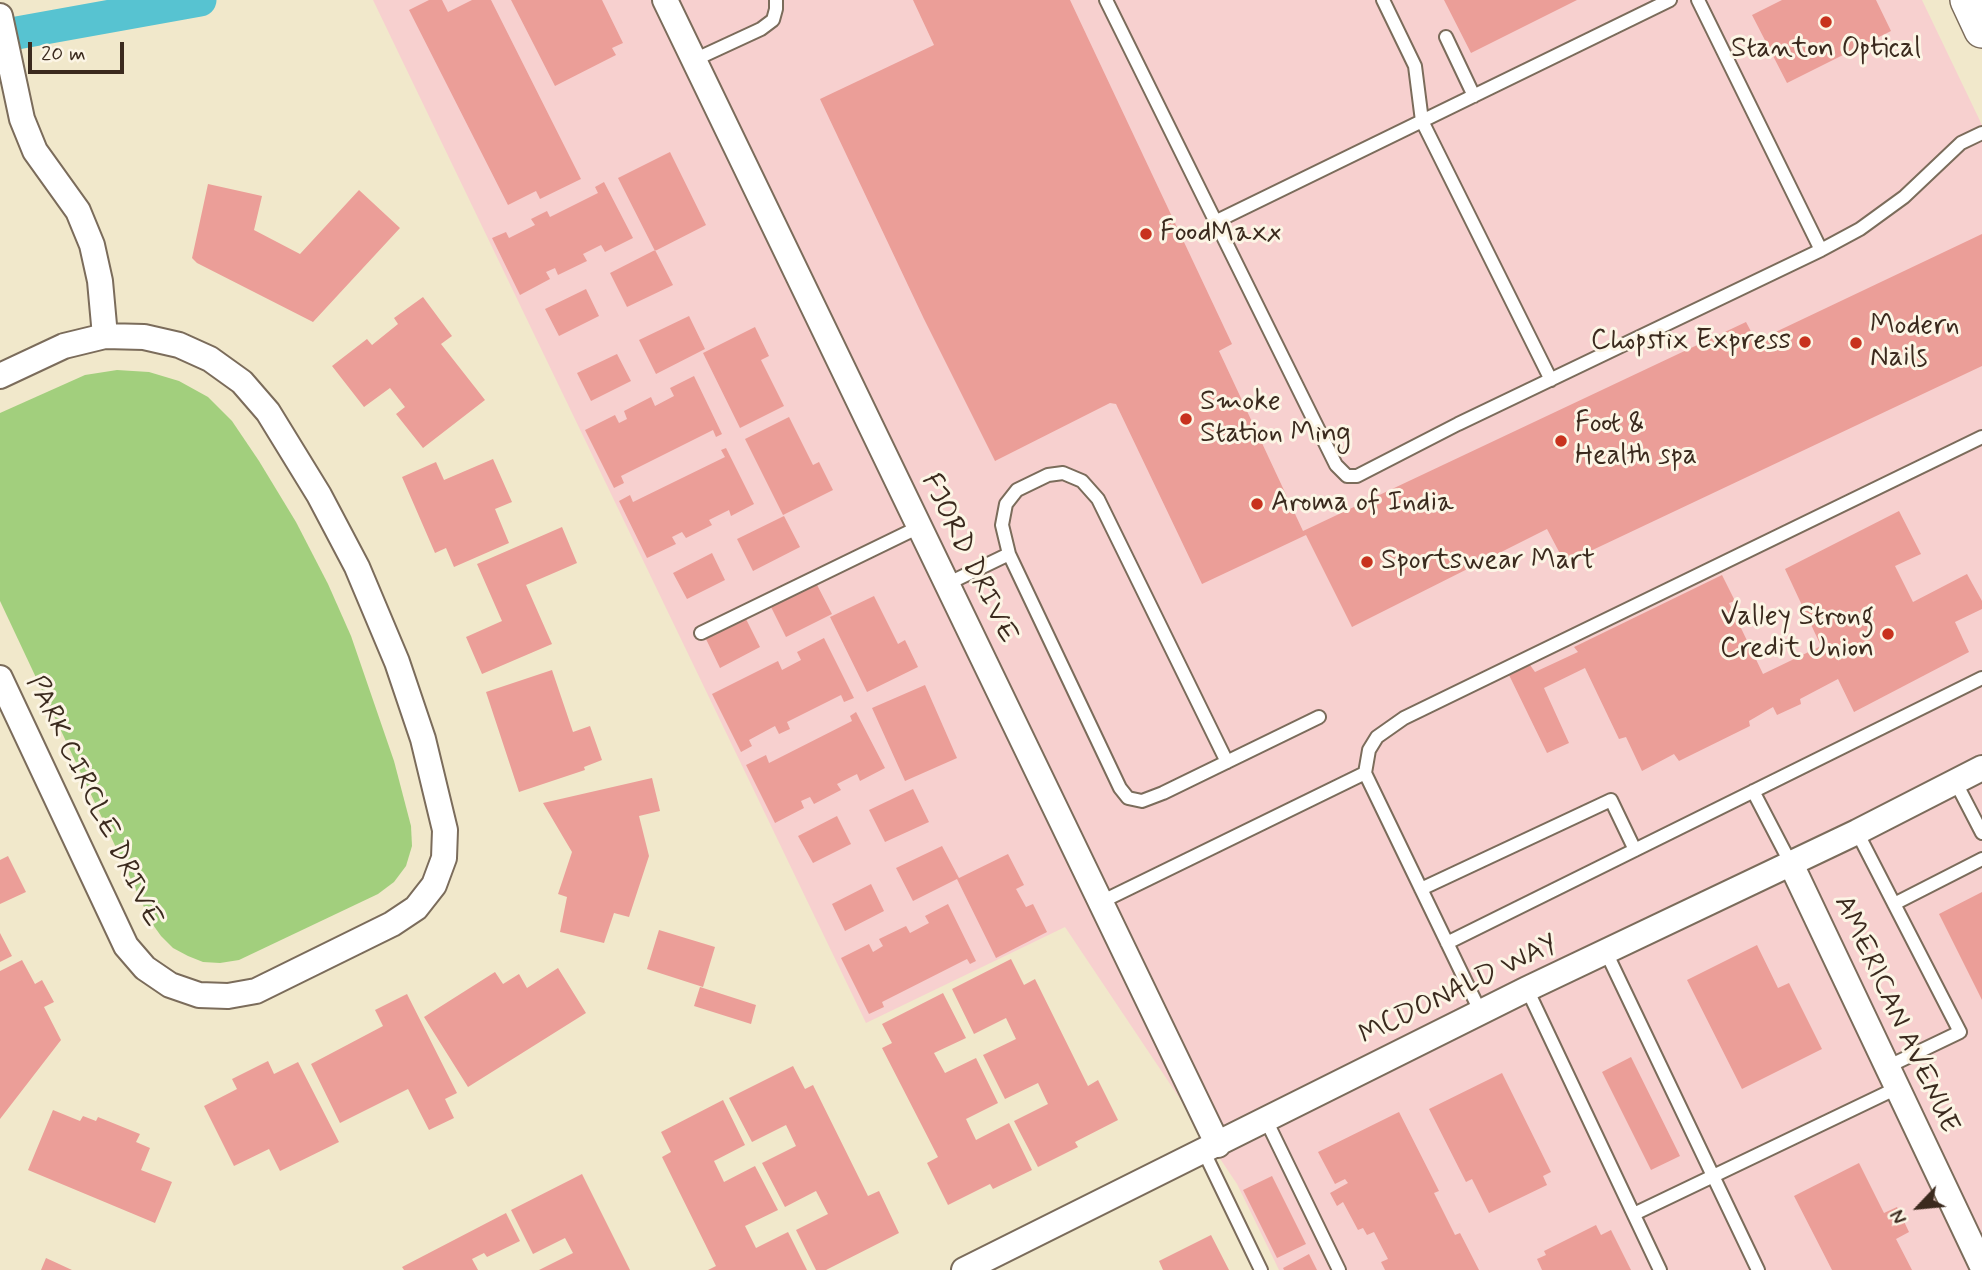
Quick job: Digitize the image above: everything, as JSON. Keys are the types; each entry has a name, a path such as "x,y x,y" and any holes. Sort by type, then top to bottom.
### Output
{"main road":[{"path":"1968,0 1982,30"}],"street":[{"name":"FJORD DRIVE","path":"665,0 1101,902 1211,1147"},
{"path":"0,16 22,119 35,150 78,211 92,245 100,281 106,336"},
{"name":"PARK CIRCLE DRIVE","path":"0,376 64,346 106,336 144,337 179,345 210,359 242,382 268,412 319,495 357,567 397,662 423,739 446,830 444,858 434,885 416,908 392,924 256,990 228,996 199,995 170,985 145,968 126,946 0,678"},
{"name":"MCDONALD WAY","path":"964,1270 1527,989 1857,832 1982,768"},
{"name":"AMERICAN AVENUE","path":"1791,864 1982,1266"}],"lane":[{"path":"694,60 761,29 773,20 776,0"},
{"path":"1106,0 1336,466 1347,476 1357,476 1860,229 1904,197 1961,143 1982,133"},
{"path":"1383,0 1415,66 1422,121 1550,380"},
{"path":"1217,221 1670,0"},
{"path":"1698,0 1821,250"},
{"path":"1446,37 1474,96"},
{"path":"1481,1013 1365,773 1369,750 1377,737 1404,718 1982,437"},
{"path":"1227,762 1098,499 1082,481 1063,473 1048,475 1017,491 1006,504 1002,525 1009,554 1120,788 1129,799 1142,801 1227,762 1319,717"},
{"path":"701,632 919,527"},
{"path":"947,584 1009,554"},
{"path":"1447,943 1982,678"},
{"path":"1101,902 1365,773"},
{"path":"1955,780 1982,833"},
{"path":"1754,791 1791,864"},
{"path":"1421,889 1611,800 1635,850"},
{"path":"1634,1214 1713,1176 1892,1078 1960,1032 1857,832"},
{"path":"1894,904 1982,859"},
{"path":"1606,952 1758,1270"},
{"path":"1527,989 1660,1270"},
{"path":"1266,1120 1339,1270"},
{"path":"1211,1147 1261,1270"}],"shaded area":[{"path":"373,0 1922,0 1982,125 1982,1270 1279,1270 1237,1184 1065,927 866,1023"}],"green space":[{"path":"117,370 149,372 179,381 208,397 232,421 259,461 296,522 351,636 394,761 411,826 412,846 406,866 394,882 378,894 239,960 203,962 188,956 173,948 151,922 0,601 0,413 85,375"}],"building":[{"path":"429,0 442,0 448,12 472,0 491,0 581,179 540,199 536,191 508,205 409,10"},
{"path":"511,0 602,0 623,43 612,48 616,55 555,86"},
{"path":"913,0 1070,0 1232,344 1219,351 1303,531 1746,322 1755,339 1764,335 1765,337 1982,234 1982,366 1565,563 1547,529 1352,627 1306,535 1202,584 1116,404 1110,403 995,461 924,319 820,99 934,45"},
{"path":"1444,0 1577,0 1471,53"},
{"path":"1782,0 1876,0 1891,31 1787,83 1752,15"},
{"path":"670,152 706,225 655,251 618,178"},
{"path":"604,182 633,238 605,252 601,245 583,254 587,261 558,275 555,268 546,272 550,279 520,295 492,238 506,232 509,238 535,225 531,219 547,211 550,217 598,193 595,187"},
{"path":"208,184 262,196 254,230 300,254 359,190 400,228 313,322 192,258"},
{"path":"655,250 673,285 627,307 610,273"},
{"path":"586,289 599,316 559,336 545,309"},
{"path":"423,297 452,336 441,344 485,400 423,448 396,414 405,407 390,388 364,407 332,366 367,339 372,345 398,324 394,318"},
{"path":"689,316 705,349 656,374 639,340"},
{"path":"755,327 769,356 761,360 784,406 740,428 703,353"},
{"path":"617,354 631,381 591,401 577,373"},
{"path":"694,376 722,434 716,437 713,430 621,476 624,483 614,488 585,430 615,415 619,423 627,419 624,411 651,397 655,406 674,396 670,388"},
{"path":"789,417 813,465 819,462 833,490 783,515 745,439"},
{"path":"726,448 754,504 731,516 729,510 709,520 712,525 686,538 682,532 672,537 676,544 647,558 619,501 630,495 633,502 725,457 721,450"},
{"path":"493,459 512,502 495,509 509,543 454,567 446,548 435,553 402,477 436,462 444,480"},
{"name":"Valley Strong Credit Union","path":"1899,511 1921,554 1895,566 1913,602 1967,574 1982,601 1982,609 1955,622 1969,652 1854,712 1838,679 1800,699 1801,704 1777,715 1773,707 1749,721 1750,726 1679,761 1674,754 1642,771 1626,737 1619,739 1585,668 1544,688 1569,743 1547,753 1509,675 1530,665 1535,672 1578,652 1574,647 1722,575 1735,601 1729,603 1763,674 1821,646 1785,569"},
{"path":"784,516 800,547 753,571 737,539"},
{"path":"562,527 577,563 526,585 552,644 482,674 466,637 502,621 477,564"},
{"path":"712,553 725,580 687,599 673,573"},
{"path":"815,581 832,614 786,637 769,603"},
{"path":"874,596 898,644 905,640 918,667 867,692 830,617"},
{"path":"745,617 760,647 720,668 705,637"},
{"path":"824,638 854,698 844,702 841,695 787,722 790,729 779,734 775,726 749,740 752,746 741,752 712,694 778,661 782,670 801,660 797,652"},
{"path":"552,670 573,732 590,726 602,760 584,767 585,770 519,792 486,692"},
{"path":"925,685 957,758 905,781 872,708"},
{"path":"856,712 885,768 860,781 857,774 837,784 841,790 814,804 810,797 801,801 804,808 775,823 746,765 766,755 769,763 852,721 850,716"},
{"path":"652,778 660,811 639,816 649,856 629,917 614,913 604,943 560,932 567,897 558,894 572,852 543,803"},
{"path":"913,789 929,822 885,842 869,810"},
{"path":"837,816 851,844 813,863 798,836"},
{"path":"942,846 959,878 913,901 896,868"},
{"path":"1008,854 1024,885 1016,889 1026,907 1033,904 1047,932 996,958 957,879"},
{"path":"8,856 26,892 0,904 0,860"},
{"path":"871,884 884,911 845,931 832,904"},
{"path":"1982,892 1982,1000 1939,914"},
{"path":"948,904 976,961 970,964 967,959 882,1002 884,1007 869,1014 841,958 869,944 873,952 883,946 879,939 906,926 910,933 929,923 925,916"},
{"path":"659,930 715,947 703,987 647,969"},
{"path":"0,933 12,956 0,962"},
{"path":"1757,945 1778,988 1789,983 1822,1049 1742,1089 1687,980"},
{"path":"1011,959 1024,985 1035,979 1088,1086 1098,1080 1118,1120 1075,1142 1078,1147 1038,1167 1014,1121 1048,1104 1038,1083 1005,1099 983,1055 1016,1039 1006,1018 974,1034 952,989"},
{"path":"22,960 35,984 42,980 54,1002 44,1007 61,1040 0,1119 0,971"},
{"path":"558,968 586,1013 468,1087 424,1017 495,972 503,984 519,974 527,988"},
{"path":"700,987 756,1005 751,1024 694,1006"},
{"path":"943,993 966,1038 934,1053 945,1073 976,1058 998,1103 966,1119 976,1140 1009,1123 1032,1170 993,1189 990,1184 948,1205 927,1163 938,1157 882,1048 892,1043 882,1024"},
{"path":"407,994 457,1093 445,1099 454,1118 429,1130 408,1089 340,1123 311,1064 383,1026 375,1010"},
{"path":"1631,1057 1680,1156 1651,1170 1602,1072"},
{"path":"268,1061 274,1074 298,1062 339,1142 280,1171 269,1149 234,1166 204,1106 237,1089 232,1079"},
{"path":"793,1066 805,1089 813,1085 868,1196 879,1191 899,1233 826,1270 816,1270 796,1230 828,1214 816,1191 785,1207 762,1163 796,1146 786,1125 752,1142 729,1098"},
{"path":"1502,1073 1551,1172 1543,1176 1547,1185 1489,1213 1472,1179 1466,1182 1429,1109"},
{"path":"723,1100 745,1145 714,1161 724,1182 755,1166 778,1210 745,1226 756,1248 788,1232 807,1270 708,1270 716,1266 662,1157 671,1152 661,1132"},
{"path":"53,1110 80,1121 83,1116 96,1121 98,1117 140,1134 136,1142 150,1148 141,1170 172,1182 155,1223 28,1170"},
{"path":"1399,1112 1439,1191 1434,1193 1455,1235 1460,1233 1479,1270 1385,1270 1381,1262 1388,1259 1374,1232 1367,1235 1363,1228 1358,1230 1343,1202 1337,1206 1330,1193 1348,1183 1345,1179 1335,1184 1318,1152"},
{"path":"1859,1163 1884,1213 1897,1207 1909,1232 1896,1239 1912,1270 1832,1270 1794,1196"},
{"path":"582,1174 630,1270 539,1270 573,1253 565,1238 533,1254 511,1210"},
{"path":"1272,1176 1306,1244 1277,1258 1243,1190"},
{"path":"506,1213 520,1241 487,1257 484,1253 472,1259 478,1270 404,1270 402,1267"},
{"path":"1596,1225 1601,1235 1611,1230 1631,1270 1542,1270 1537,1259 1546,1255 1544,1251"},
{"path":"1211,1235 1229,1270 1163,1270 1159,1261"},
{"path":"1309,1254 1317,1270 1284,1270 1283,1268"},
{"path":"46,1258 72,1270 41,1270"}],"waterway":[{"path":"0,36 200,0"}],"place":[{"name":"Stanton Optical","path":"1826,22"},
{"name":"FoodMaxx","path":"1146,234"},
{"name":"Chopstix Express","path":"1805,342"},
{"name":"Modern Nails","path":"1856,343"},
{"name":"Smoke Station Ming","path":"1186,419"},
{"name":"Foot & Health spa","path":"1561,441"},
{"name":"Aroma of India","path":"1257,504"},
{"name":"Sportswear Mart","path":"1367,562"},
{"name":"Valley Strong Credit Union","path":"1888,634"}]}
